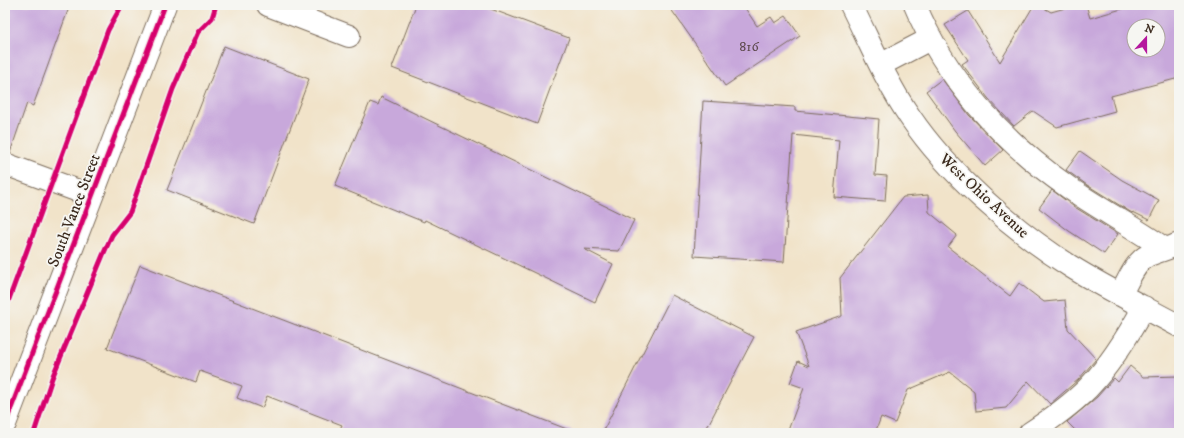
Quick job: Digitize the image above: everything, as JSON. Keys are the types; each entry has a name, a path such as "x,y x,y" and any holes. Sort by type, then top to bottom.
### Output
{"street":[{"name":"South Vance Street","path":"5,424 165,5"},
{"path":"268,5 349,36"},
{"name":"West Ohio Avenue","path":"851,5 880,66 903,107 919,130 943,158 977,193 1042,248 1120,295 1179,326"},
{"path":"915,5 930,39 942,58 962,86 986,115 1011,140 1038,165 1091,203 1144,234 1172,246"},
{"path":"880,66 930,39"},
{"path":"5,164 92,196"},
{"path":"1120,295 1138,263 1143,258 1172,246"},
{"path":"1030,433 1056,415 1088,388 1120,348 1144,307"}],"building":[{"path":"5,5 70,5 33,106 27,103 10,153 5,152"},
{"path":"416,5 480,5 569,38 537,124 392,68"},
{"path":"668,5 743,5 757,26 771,17 775,23 786,16 800,36 725,86"},
{"path":"1034,5 1039,5 1051,12 1076,5 1086,5 1090,18 1136,5 1179,5 1179,78 1111,96 1115,111 1057,127 1033,111 1014,126 988,98 962,64 968,60 945,25 968,11 1000,62"},
{"path":"224,46 309,79 254,224 167,190"},
{"path":"942,79 969,115 1003,150 985,166 955,131 926,91"},
{"path":"381,97 634,220 619,251 584,249 613,264 595,302 425,220 424,222 335,186 370,102 378,105"},
{"path":"703,101 795,107 795,111 879,119 875,175 887,176 885,201 834,197 839,140 793,135 784,262 694,256"},
{"path":"1080,151 1122,180 1159,200 1149,220 1133,212 1132,213 1066,170"},
{"path":"1052,190 1073,206 1118,234 1104,254 1069,231 1039,208"},
{"path":"928,195 929,212 957,235 948,247 1010,296 1019,283 1044,302 1065,300 1068,329 1096,359 1079,379 1050,404 1028,381 1006,408 976,411 974,391 950,372 908,390 895,423 881,417 875,433 787,433 804,388 790,383 798,361 809,366 796,332 842,316 840,278 903,197"},
{"path":"140,265 572,431 572,433 338,433 342,425 267,396 262,408 237,398 242,386 200,371 196,382 107,348"},
{"path":"672,295 754,337 704,433 602,433"},
{"path":"1130,366 1143,377 1179,376 1179,433 1078,433 1067,422 1097,397 1114,378 1118,382"}],"cycle path":[{"path":"5,310 108,30 122,5"},
{"path":"5,424 165,5"},
{"path":"34,433 52,378 103,255 112,235 130,212 173,89 198,32 212,18 216,5"}]}
